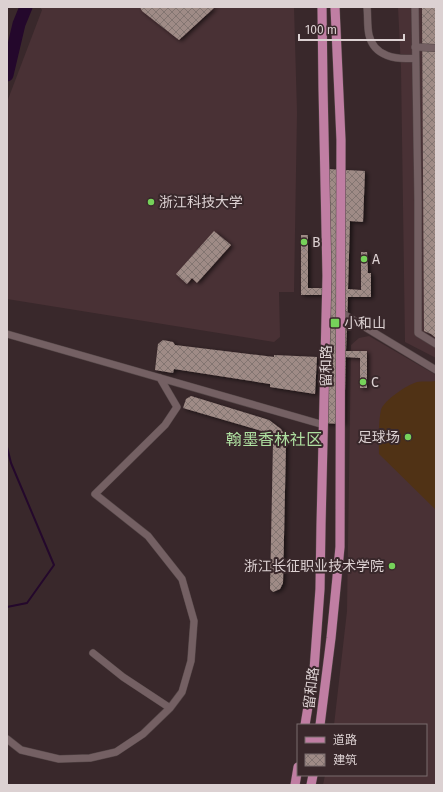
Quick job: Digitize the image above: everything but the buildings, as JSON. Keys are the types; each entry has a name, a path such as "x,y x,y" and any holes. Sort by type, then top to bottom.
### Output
{"main road":[{"name":"留和路","path":"305,724 314,670 320,588 324,425 327,276 322,7"},
{"name":"留和路","path":"320,724 331,638 340,547 341,140 335,7"},
{"path":"295,785 297,773"}],"street":[{"path":"367,7 369,36 376,48 385,55 394,58 415,58"},
{"path":"415,7 418,333 436,344"},
{"path":"415,47 436,48"},
{"path":"340,312 436,370"},
{"path":"7,334 324,425"},
{"path":"7,739 21,750 59,759 90,758 116,752 143,734 170,708 182,692 191,661 194,622 182,579 148,536 95,494 165,425 177,407 160,378"},
{"path":"93,653 123,677 170,708"}],"path":[{"path":"304,238 304,253"},
{"path":"364,254 364,271"},
{"path":"364,370 364,385"}],"shaded area":[{"name":"浙江科技大学","path":"40,7 294,7 297,112 294,292 279,292 280,337 274,342 7,299 7,102 42,10"},
{"path":"398,7 436,7 436,358 405,342 401,68"},
{"name":"浙江长征职业技术学院","path":"369,336 436,375 436,785 323,785 325,776 427,776 427,724 334,724 347,611 351,345 359,338"},
{"name":"足球场","path":"436,381 436,510 379,454 379,421 383,406 396,393 417,382"}],"waterway":[{"path":"7,75 19,24 26,7"},
{"path":"7,447 11,463 54,565 27,603 7,607"}],"place":[{"name":"浙江科技大学","path":"151,202"},
{"name":"B","path":"304,242"},
{"name":"A","path":"364,259"},
{"name":"小和山","path":"335,323"},
{"name":"C","path":"363,382"},
{"name":"足球场","path":"408,437"},
{"name":"浙江长征职业技术学院","path":"392,566"}],"district":[{"name":"翰墨香林社区","path":"274,439"}]}
